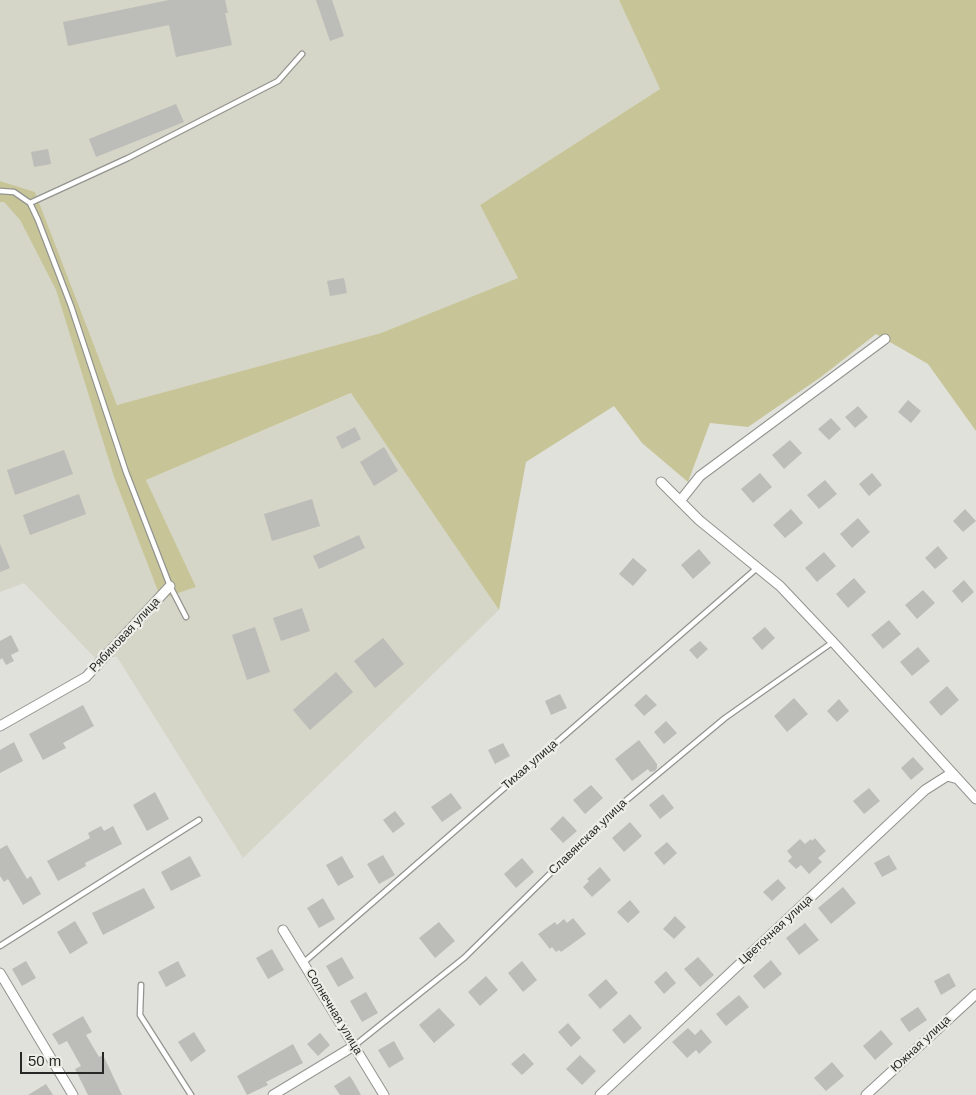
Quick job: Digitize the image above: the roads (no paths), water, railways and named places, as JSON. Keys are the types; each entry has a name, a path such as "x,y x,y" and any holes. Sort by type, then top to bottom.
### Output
{"street":[{"path":"680,501 700,476 885,339"},
{"path":"661,482 699,520 780,586 976,800"},
{"name":"Рябиновая улица","path":"0,726 86,677 170,586"},
{"name":"Цветочная улица","path":"600,1095 925,790 947,776 958,779"},
{"name":"Солнечная улица","path":"283,930 384,1095"},
{"path":"0,973 73,1095"},
{"name":"Южная улица","path":"866,1095 976,994"},
{"path":"273,1095 354,1046"}],"lane":[{"path":"30,203 128,158 278,81 302,54"},
{"path":"0,191 14,192 30,203 38,220 71,306 126,472 170,586 186,617"},
{"name":"Тихая улица","path":"303,963 757,567"},
{"name":"Славянская улица","path":"354,1046 464,958 617,808 725,718 833,642"},
{"path":"0,946 198,820"},
{"path":"141,985 140,1014 190,1095"}]}
